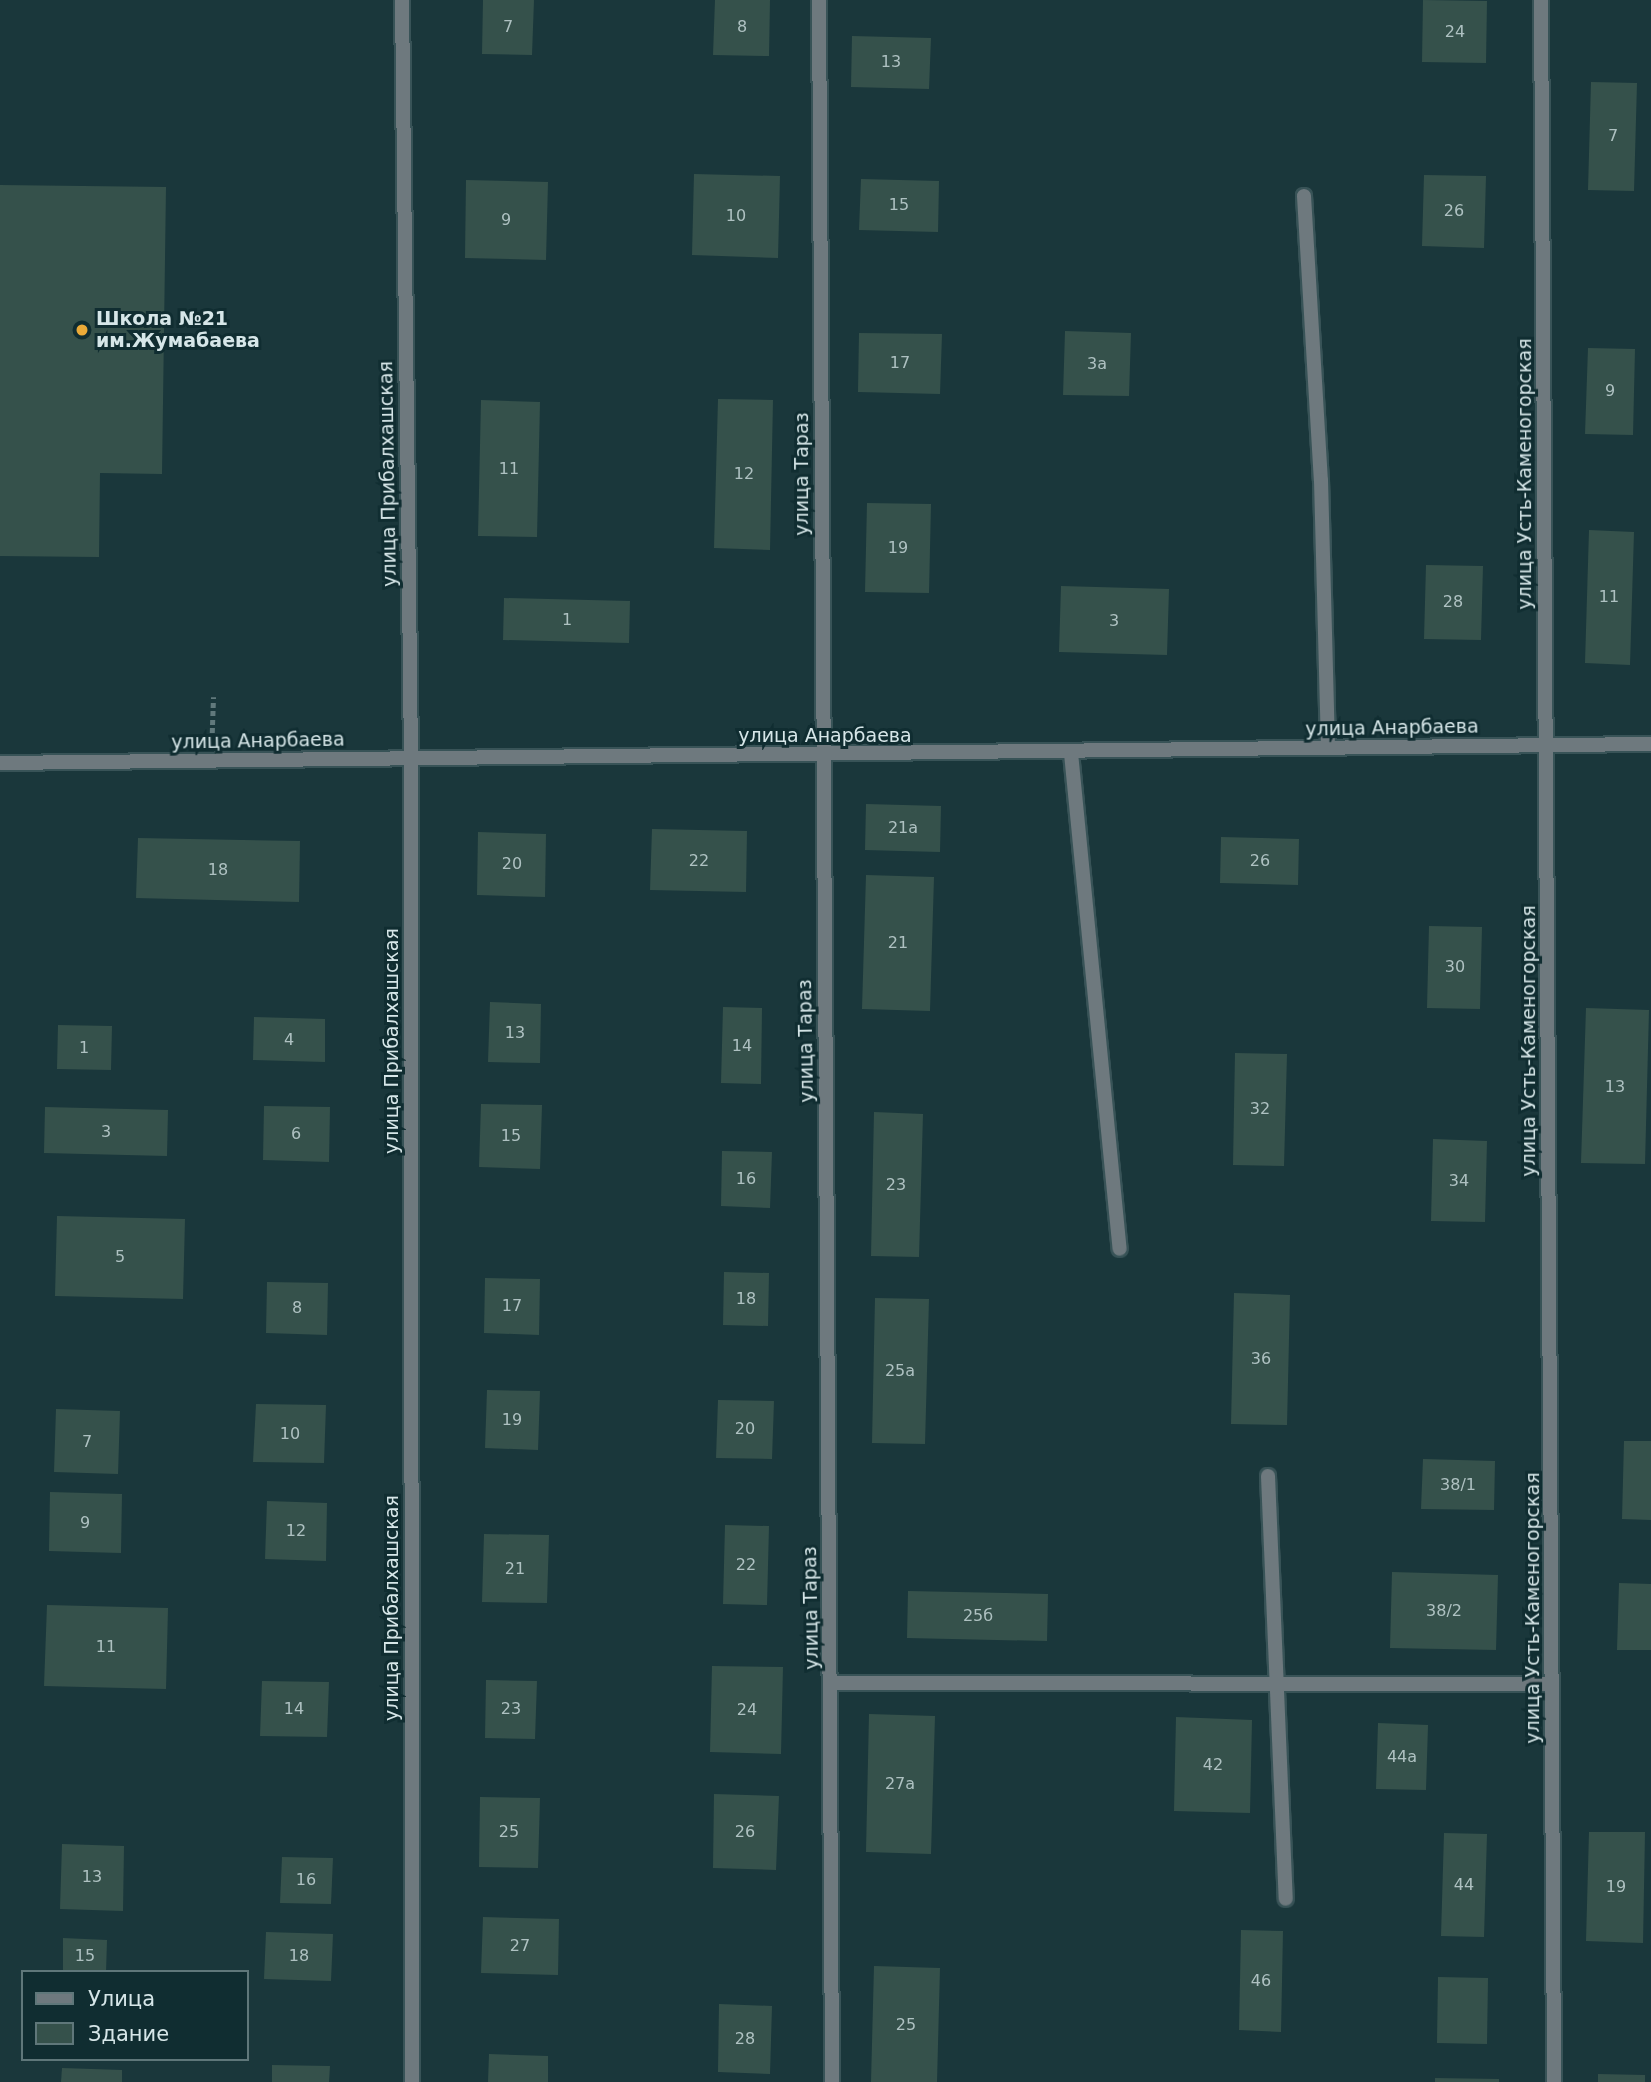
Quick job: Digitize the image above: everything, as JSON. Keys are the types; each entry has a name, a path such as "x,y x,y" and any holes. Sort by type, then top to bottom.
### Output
{"street":[{"name":"улица Прибалхашская","path":"402,0 411,756 412,2082"},
{"name":"улица Тараз","path":"819,0 832,2082"},
{"name":"улица Усть-Каменогорская","path":"1541,0 1553,2082"},
{"path":"1304,196 1321,480 1328,748"},
{"name":"улица Анарбаева","path":"0,763 411,756 822,756 1651,744"},
{"path":"1072,753 1120,1249"},
{"path":"1268,1476 1286,1899"},
{"path":"831,1683 1552,1684"}],"building":[{"path":"483,0 534,0 532,55 482,54"},
{"path":"715,0 770,0 769,56 713,55"},
{"path":"1423,0 1487,1 1486,63 1422,62"},
{"path":"852,36 931,38 929,89 851,87"},
{"path":"1591,82 1637,83 1634,191 1588,190"},
{"path":"694,174 780,176 778,258 692,255"},
{"path":"1424,175 1486,176 1484,248 1422,246"},
{"path":"861,179 939,181 938,232 859,230"},
{"path":"466,180 548,182 546,260 465,258"},
{"name":"Школа №21 им.Жумабаева","path":"0,185 166,187 162,474 100,473 99,557 0,556"},
{"path":"1065,331 1131,333 1129,396 1063,395"},
{"path":"859,333 942,334 940,394 858,392"},
{"path":"1588,348 1635,349 1633,435 1585,434"},
{"path":"718,399 773,400 770,550 714,548"},
{"path":"481,400 540,402 537,537 478,536"},
{"path":"867,503 931,504 929,593 865,592"},
{"path":"1589,530 1634,532 1630,665 1585,663"},
{"path":"1426,565 1483,566 1481,640 1424,639"},
{"path":"1061,586 1169,589 1167,655 1059,652"},
{"path":"504,598 630,601 629,643 503,640"},
{"path":"866,804 941,806 940,852 865,850"},
{"path":"652,829 747,831 746,892 650,890"},
{"path":"478,832 546,834 545,897 477,895"},
{"path":"1221,837 1299,839 1298,885 1220,883"},
{"path":"138,838 300,841 299,902 136,898"},
{"path":"866,875 934,877 930,1011 862,1009"},
{"path":"1429,926 1482,927 1480,1009 1427,1008"},
{"path":"490,1002 541,1004 540,1063 488,1062"},
{"path":"723,1007 762,1008 761,1084 721,1083"},
{"path":"1586,1008 1649,1010 1645,1164 1581,1163"},
{"path":"254,1017 325,1019 325,1062 253,1060"},
{"path":"58,1025 112,1026 111,1070 57,1069"},
{"path":"1235,1053 1287,1054 1284,1166 1233,1165"},
{"path":"481,1104 542,1105 540,1169 479,1167"},
{"path":"264,1106 330,1107 329,1162 263,1160"},
{"path":"45,1107 168,1110 167,1156 44,1153"},
{"path":"874,1112 923,1114 919,1257 871,1256"},
{"path":"1433,1139 1487,1141 1485,1222 1431,1221"},
{"path":"722,1151 772,1152 770,1208 721,1206"},
{"path":"57,1216 185,1219 183,1299 55,1296"},
{"path":"724,1272 769,1273 768,1326 723,1325"},
{"path":"485,1278 540,1279 539,1335 484,1333"},
{"path":"267,1282 328,1283 327,1335 266,1333"},
{"path":"1234,1293 1290,1295 1287,1425 1231,1424"},
{"path":"875,1298 929,1299 925,1444 872,1443"},
{"path":"487,1390 540,1391 538,1450 485,1448"},
{"path":"718,1400 774,1401 772,1459 716,1458"},
{"path":"256,1404 326,1405 324,1463 253,1462"},
{"path":"56,1409 120,1411 118,1474 54,1472"},
{"path":"1624,1441 1651,1441 1651,1520 1622,1519"},
{"path":"1423,1459 1495,1461 1494,1510 1421,1509"},
{"path":"50,1492 122,1494 121,1553 49,1551"},
{"path":"267,1501 327,1503 326,1561 265,1559"},
{"path":"725,1525 769,1526 767,1605 723,1604"},
{"path":"484,1534 549,1535 547,1603 482,1602"},
{"path":"1392,1572 1498,1575 1496,1650 1390,1648"},
{"path":"1619,1583 1651,1584 1651,1650 1617,1650"},
{"path":"908,1591 1048,1594 1047,1641 907,1638"},
{"path":"47,1605 168,1608 166,1689 44,1686"},
{"path":"712,1666 783,1667 781,1754 710,1752"},
{"path":"486,1680 537,1681 535,1739 485,1738"},
{"path":"262,1681 329,1682 327,1737 260,1736"},
{"path":"869,1714 935,1716 931,1854 866,1852"},
{"path":"1176,1717 1252,1720 1250,1813 1174,1811"},
{"path":"1378,1723 1428,1725 1426,1790 1376,1789"},
{"path":"714,1794 779,1796 776,1870 713,1868"},
{"path":"480,1797 540,1798 538,1868 479,1867"},
{"path":"1589,1832 1645,1832 1643,1943 1586,1941"},
{"path":"1444,1833 1487,1834 1484,1937 1441,1936"},
{"path":"62,1844 124,1846 123,1911 60,1909"},
{"path":"282,1857 333,1858 331,1904 280,1903"},
{"path":"483,1917 559,1919 558,1975 481,1973"},
{"path":"1241,1930 1283,1931 1281,2032 1239,2030"},
{"path":"266,1932 333,1934 331,1981 264,1979"},
{"path":"63,1938 107,1940 106,1970 63,1970"},
{"path":"874,1966 940,1968 937,2082 871,2082"},
{"path":"1438,1977 1488,1978 1487,2044 1437,2043"},
{"path":"719,2004 772,2006 770,2074 718,2072"},
{"path":"489,2054 548,2056 548,2082 488,2082"},
{"path":"272,2065 330,2066 329,2082 272,2082"},
{"path":"62,2068 122,2070 122,2082 61,2082"},
{"path":"1598,2074 1645,2075 1645,2082 1598,2082"},
{"path":"1435,2078 1499,2079 1499,2082 1435,2082"}],"place":[{"name":"Школа №21 им.Жумабаева","path":"82,330"}]}
